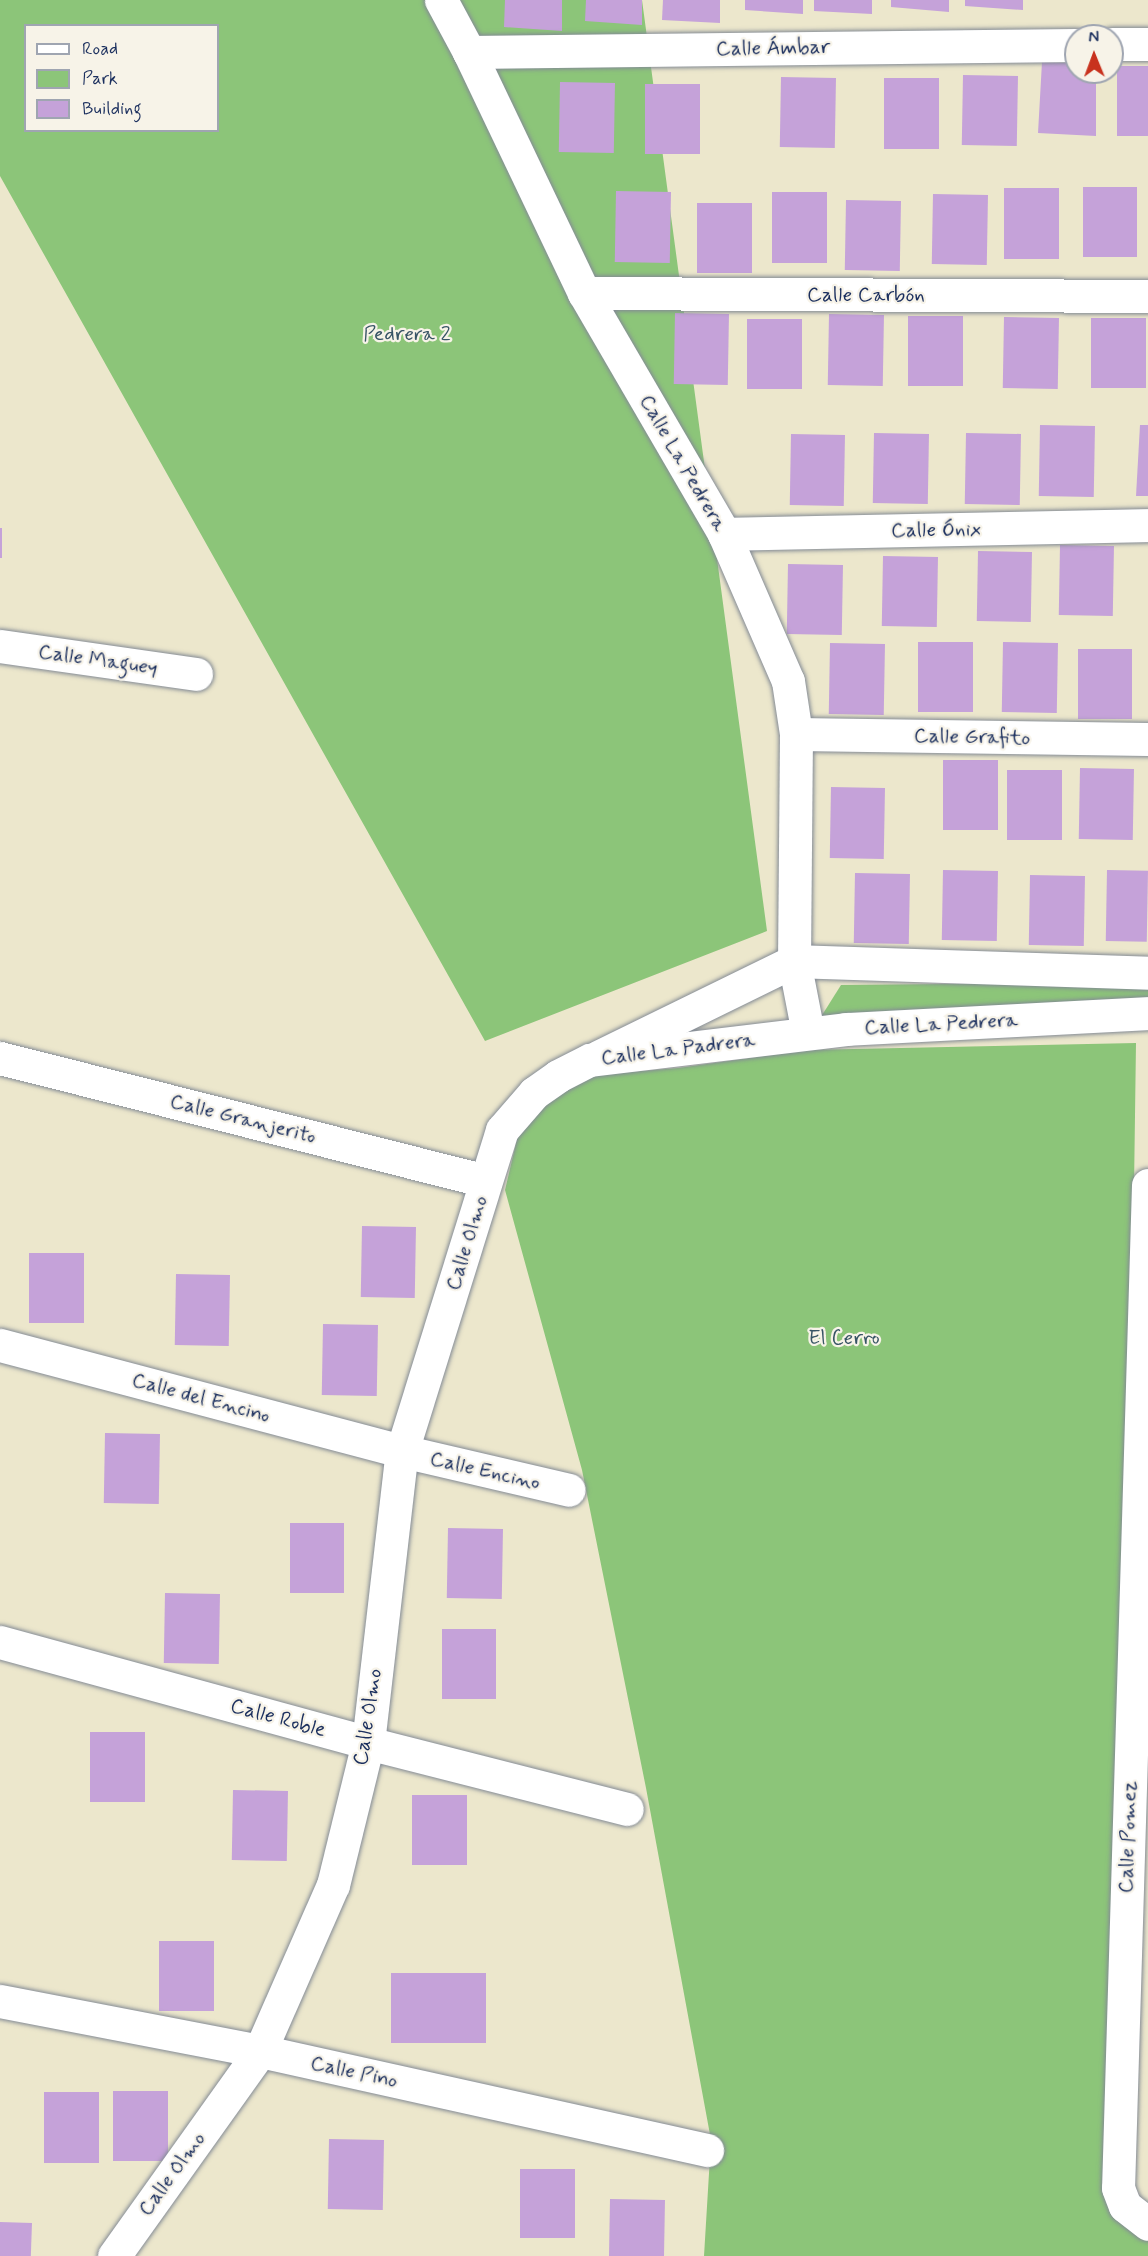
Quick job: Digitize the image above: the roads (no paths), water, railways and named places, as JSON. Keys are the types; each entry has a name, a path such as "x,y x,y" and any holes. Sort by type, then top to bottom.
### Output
{"street":[{"name":"Calle La Pedrera","path":"441,0 469,52 584,293 724,534 788,681 796,734 794,961 808,1033 1148,1013"},
{"path":"1124,44 1148,44"},
{"name":"Calle Ámbar","path":"469,52 1064,45"},
{"name":"Calle Carbón","path":"584,293 1148,296"},
{"name":"Calle Ónix","path":"724,534 1148,525"},
{"name":"Calle Maguey","path":"0,646 196,675"},
{"name":"Calle Grafito","path":"796,734 1148,738"},
{"path":"590,1060 794,961 1148,973"},
{"name":"Calle La Padrera","path":"502,1130 534,1093 558,1076 590,1060 808,1033"},
{"name":"Calle Granjerito","path":"0,1058 486,1181"},
{"name":"Calle Olmo","path":"120,2252 260,2051 333,1885 368,1743 402,1451 502,1130"},
{"name":"Calle Pomez","path":"1148,1185 1141,1657 1118,2188 1125,2206 1148,2224"},
{"name":"Calle del Encino","path":"0,1345 402,1451"},
{"name":"Calle Encino","path":"402,1451 569,1490"},
{"name":"Calle Roble","path":"0,1642 368,1743 627,1809"},
{"name":"Calle Pino","path":"0,2001 260,2051 707,2150"}],"park label":[{"name":"Pedrera 2","path":"407,334"},
{"name":"El Cerro","path":"844,1338"}]}
